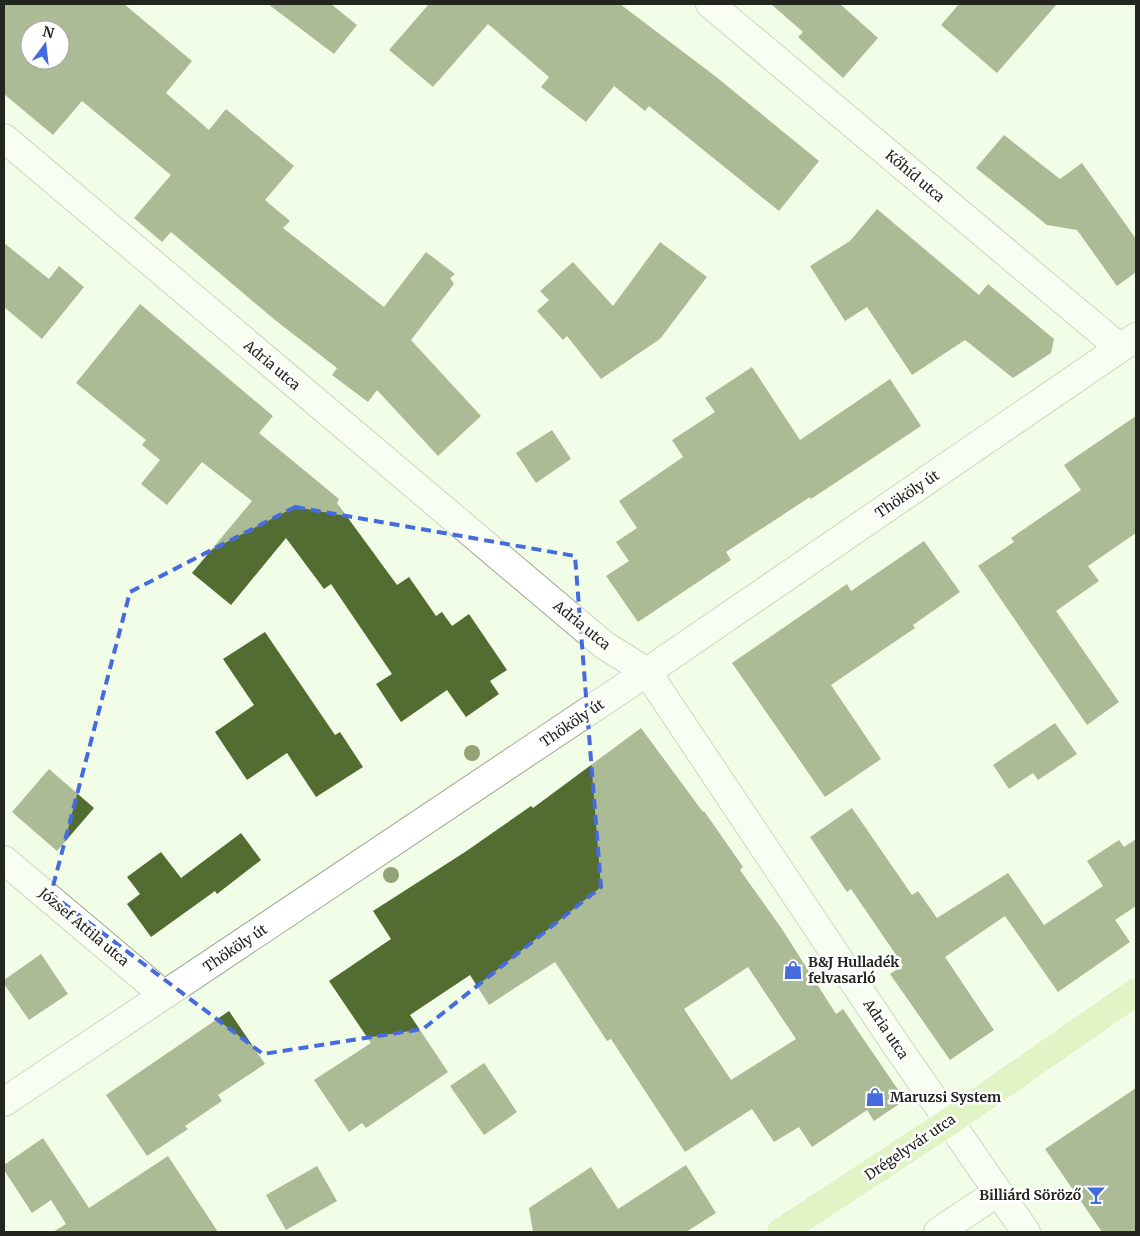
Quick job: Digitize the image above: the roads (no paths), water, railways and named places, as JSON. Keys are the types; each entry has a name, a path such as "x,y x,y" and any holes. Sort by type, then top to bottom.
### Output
{"main road":[{"name":"Drégelyvár utca","path":"781,1232 950,1121 1136,992"}],"street":[{"name":"Kőhíd utca","path":"710,4 1128,343"},
{"name":"Adria utca","path":"4,138 604,645 647,672 889,1034 1026,1232"},
{"name":"Thököly út","path":"4,1102 647,672 1128,343"},
{"name":"József Attila utca","path":"4,860 164,995"},
{"path":"938,1232 998,1192"}],"place":[{"name":"B&J Hulladék felvasarló","path":"793,970"},
{"name":"Maruzsi System","path":"875,1097"},
{"name":"Billiárd Söröző","path":"1096,1195"}]}
